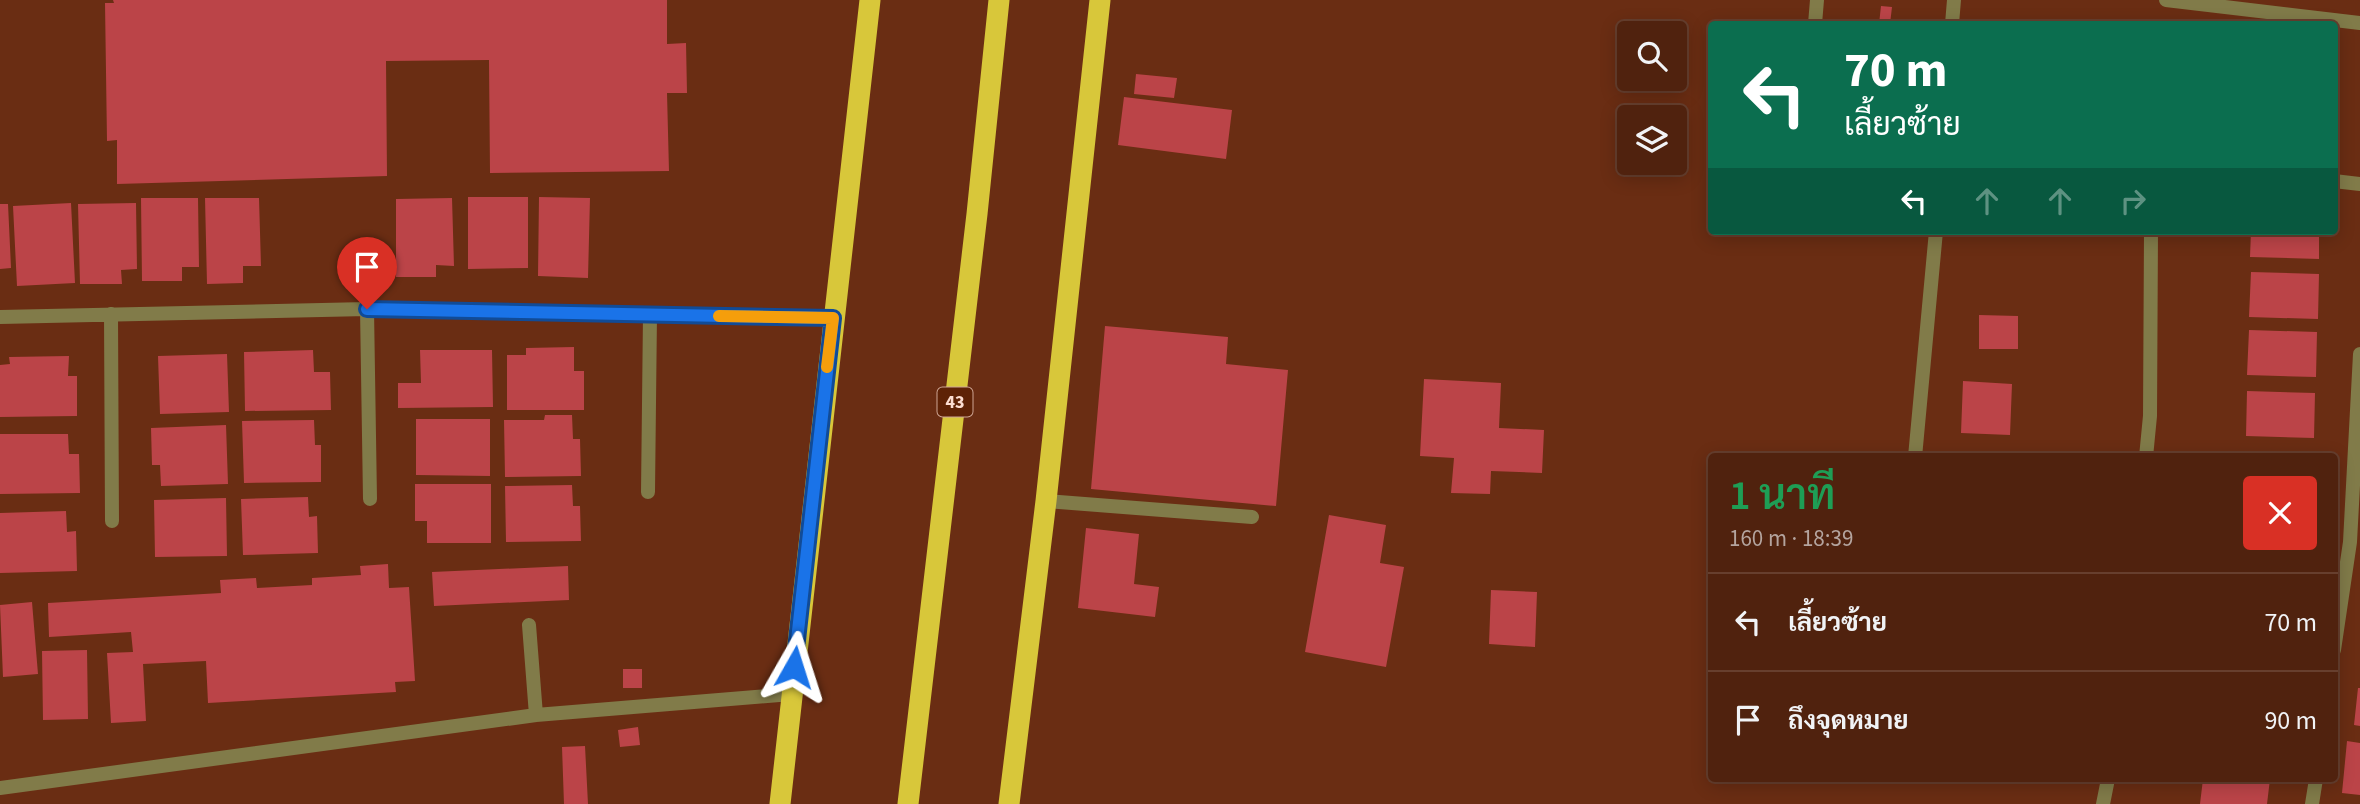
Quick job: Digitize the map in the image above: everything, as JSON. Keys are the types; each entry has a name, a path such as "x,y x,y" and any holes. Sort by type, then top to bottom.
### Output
{"highway":[{"path":"780,804 870,0"},
{"name":"43","path":"908,804 977,214 999,0"},
{"path":"1009,804 1046,501 1100,0"}],"street":[{"path":"1815,21 1817,0"},
{"path":"1952,21 1954,0"},
{"path":"2172,0 2360,23"},
{"path":"2338,181 2360,184"},
{"path":"1915,453 1936,235"},
{"path":"2146,453 2150,416 2151,235"},
{"path":"0,317 367,309 833,318"},
{"path":"367,309 370,499"},
{"path":"111,314 112,521"},
{"path":"648,492 650,314"},
{"path":"2338,623 2350,542 2360,354"},
{"path":"1046,501 1252,517"},
{"path":"529,625 536,715"},
{"path":"0,789 536,715 791,694"},
{"path":"2103,804 2107,782"},
{"path":"2312,804 2316,782"}],"building":[{"path":"113,0 667,0 667,44 686,43 687,93 667,93 669,171 490,173 489,60 386,61 387,176 117,184 117,140 107,141 105,3 114,3"},
{"path":"1881,6 1892,7 1890,21 1879,21"},
{"path":"1136,74 1177,78 1174,98 1134,94"},
{"path":"1124,97 1232,110 1226,159 1118,145"},
{"path":"468,197 528,197 528,268 468,269"},
{"path":"539,197 590,198 588,278 538,276"},
{"path":"141,198 198,198 199,267 182,267 182,281 142,281"},
{"path":"205,198 259,198 261,266 243,266 243,283 207,284"},
{"path":"452,198 454,266 436,265 436,277 396,277 396,199"},
{"path":"71,203 75,283 17,286 13,206"},
{"path":"136,203 137,269 121,270 122,284 80,284 78,204"},
{"path":"0,204 8,204 11,268 0,269"},
{"path":"2251,235 2319,235 2319,259 2250,257"},
{"path":"2251,272 2319,274 2318,319 2249,317"},
{"path":"1979,315 2018,316 2018,349 1979,349"},
{"path":"1105,326 1228,337 1226,364 1288,370 1276,506 1091,489"},
{"path":"2249,330 2317,332 2316,377 2247,375"},
{"path":"574,347 574,371 584,371 584,410 507,410 507,355 526,355 526,348"},
{"path":"313,350 314,372 330,372 331,410 245,411 244,352"},
{"path":"420,350 492,350 493,407 398,408 398,383 421,383"},
{"path":"227,354 229,412 160,414 158,356"},
{"path":"69,356 68,376 77,376 77,416 0,417 0,365 10,364 9,357"},
{"path":"1424,379 1501,383 1499,428 1544,430 1542,473 1491,471 1490,494 1451,493 1454,458 1420,456"},
{"path":"1963,381 2012,384 2010,435 1961,433"},
{"path":"2247,391 2315,393 2314,438 2246,436"},
{"path":"545,415 572,415 573,439 580,439 581,476 505,477 504,420 544,420"},
{"path":"416,419 490,419 490,476 416,475"},
{"path":"314,420 315,445 321,445 321,482 244,483 242,421"},
{"path":"226,425 228,484 161,486 160,465 152,465 151,428"},
{"path":"0,434 68,434 69,454 79,454 80,493 0,494"},
{"path":"415,484 491,484 491,543 427,543 427,521 415,521"},
{"path":"572,485 573,506 580,506 581,541 506,542 505,486"},
{"path":"308,497 309,517 317,516 318,553 243,555 241,499"},
{"path":"226,498 227,556 155,557 154,500"},
{"path":"66,511 67,532 76,531 77,571 0,573 0,513"},
{"path":"1329,515 1386,525 1380,563 1404,567 1386,667 1305,652"},
{"path":"1086,528 1139,534 1134,584 1159,587 1155,617 1078,608"},
{"path":"388,564 389,588 409,587 415,681 395,682 396,692 208,703 206,661 143,664 146,721 111,723 107,653 133,652 131,632 49,637 48,603 221,593 220,580 256,578 257,588 312,585 312,578 361,575 360,566"},
{"path":"568,566 569,600 434,606 432,572"},
{"path":"1491,590 1537,592 1535,647 1489,644"},
{"path":"32,602 38,674 3,677 0,605"},
{"path":"87,650 88,719 43,720 42,651"},
{"path":"623,669 642,669 642,688 623,688"},
{"path":"2360,688 2360,726 2354,725"},
{"path":"638,727 640,745 620,747 618,730"},
{"path":"2347,741 2360,743 2360,795 2342,793"},
{"path":"585,746 588,804 564,804 562,747"},
{"path":"2203,782 2270,782 2267,804 2200,804"}],"slow traffic":[{"path":"719,316 833,318 827,367"}],"route":[{"path":"367,309 833,318 794,667"}]}
